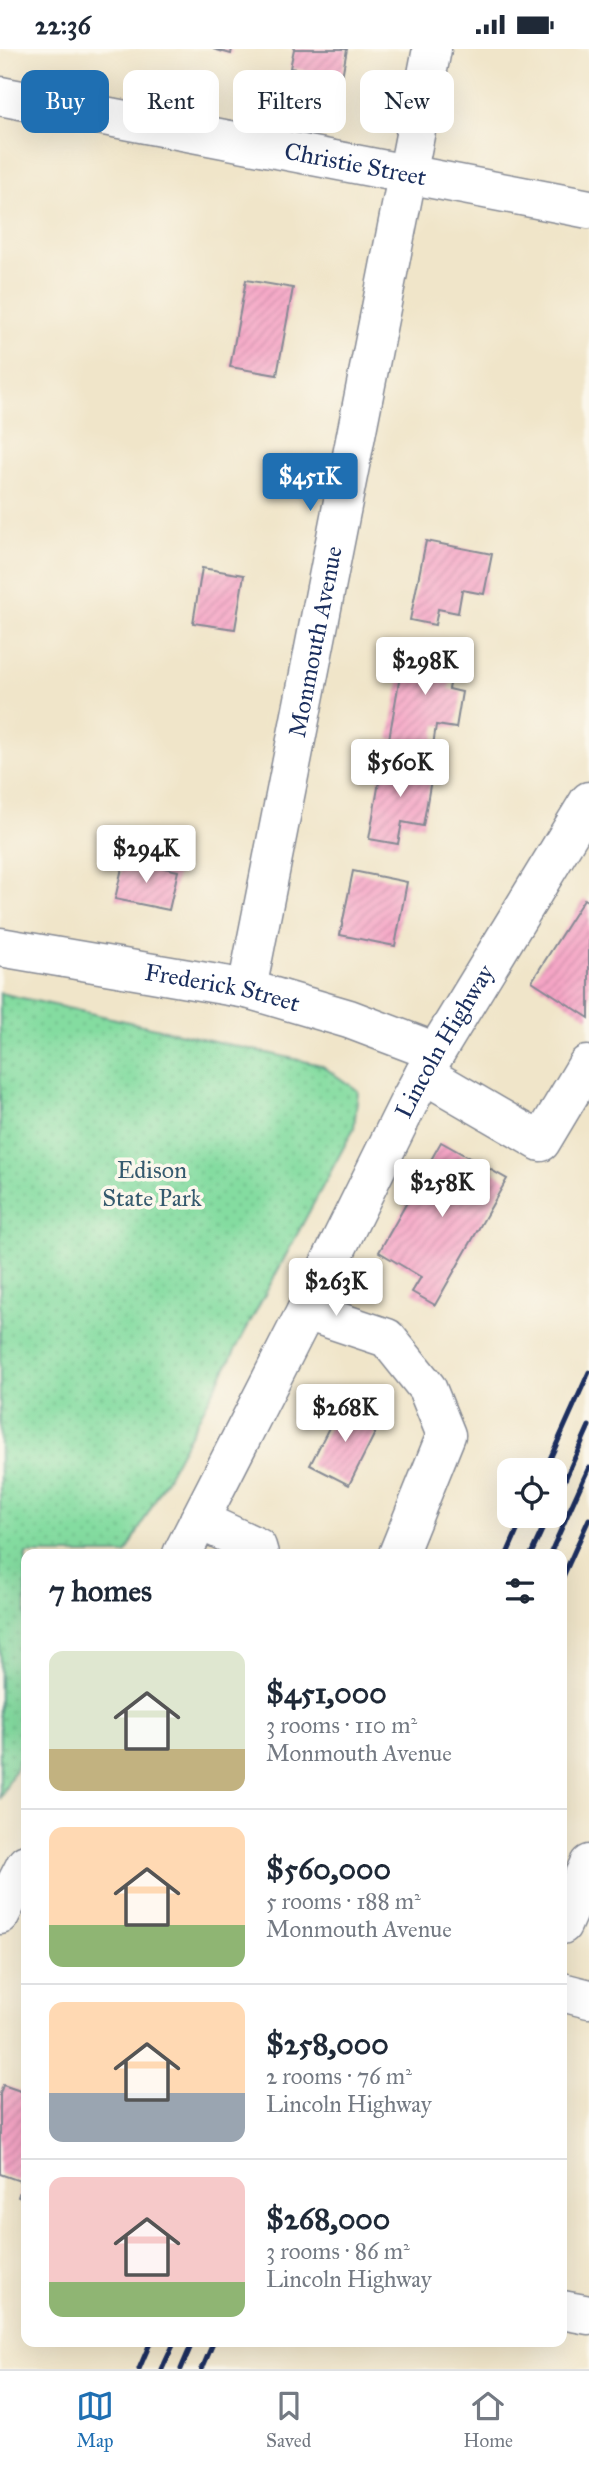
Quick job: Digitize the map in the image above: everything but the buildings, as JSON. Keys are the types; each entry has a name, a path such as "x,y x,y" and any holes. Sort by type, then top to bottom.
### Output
{"street":[{"name":"Monmouth Avenue","path":"247,989 432,49"},
{"name":"Christie Street","path":"0,96 589,209"},
{"name":"Lincoln Highway","path":"185,1549 430,1063 589,800"},
{"name":"Frederick Street","path":"0,947 247,989 349,1019 430,1063 541,1142 587,1065"},
{"path":"306,1311 387,1338 427,1388 446,1435 400,1549"},
{"path":"199,1520 257,1549"},
{"path":"567,1914 589,1864"},
{"path":"0,1915 21,1874"},
{"path":"567,1993 589,1999"},
{"path":"567,2310 589,2315"}],"green space":[{"name":"Edison State Park","path":"0,993 321,1065 358,1091 354,1128 129,1549 21,1549 21,1757 0,1799"}],"railway":[{"path":"550,1458 589,1372"},
{"path":"567,1475 589,1426"},
{"path":"552,1549 589,1467"},
{"path":"567,1568 589,1519"},
{"path":"509,1549 518,1528"},
{"path":"533,1549 543,1528"},
{"path":"139,2369 148,2347"},
{"path":"162,2369 172,2347"},
{"path":"181,2369 190,2347"},
{"path":"202,2369 211,2347"}]}
